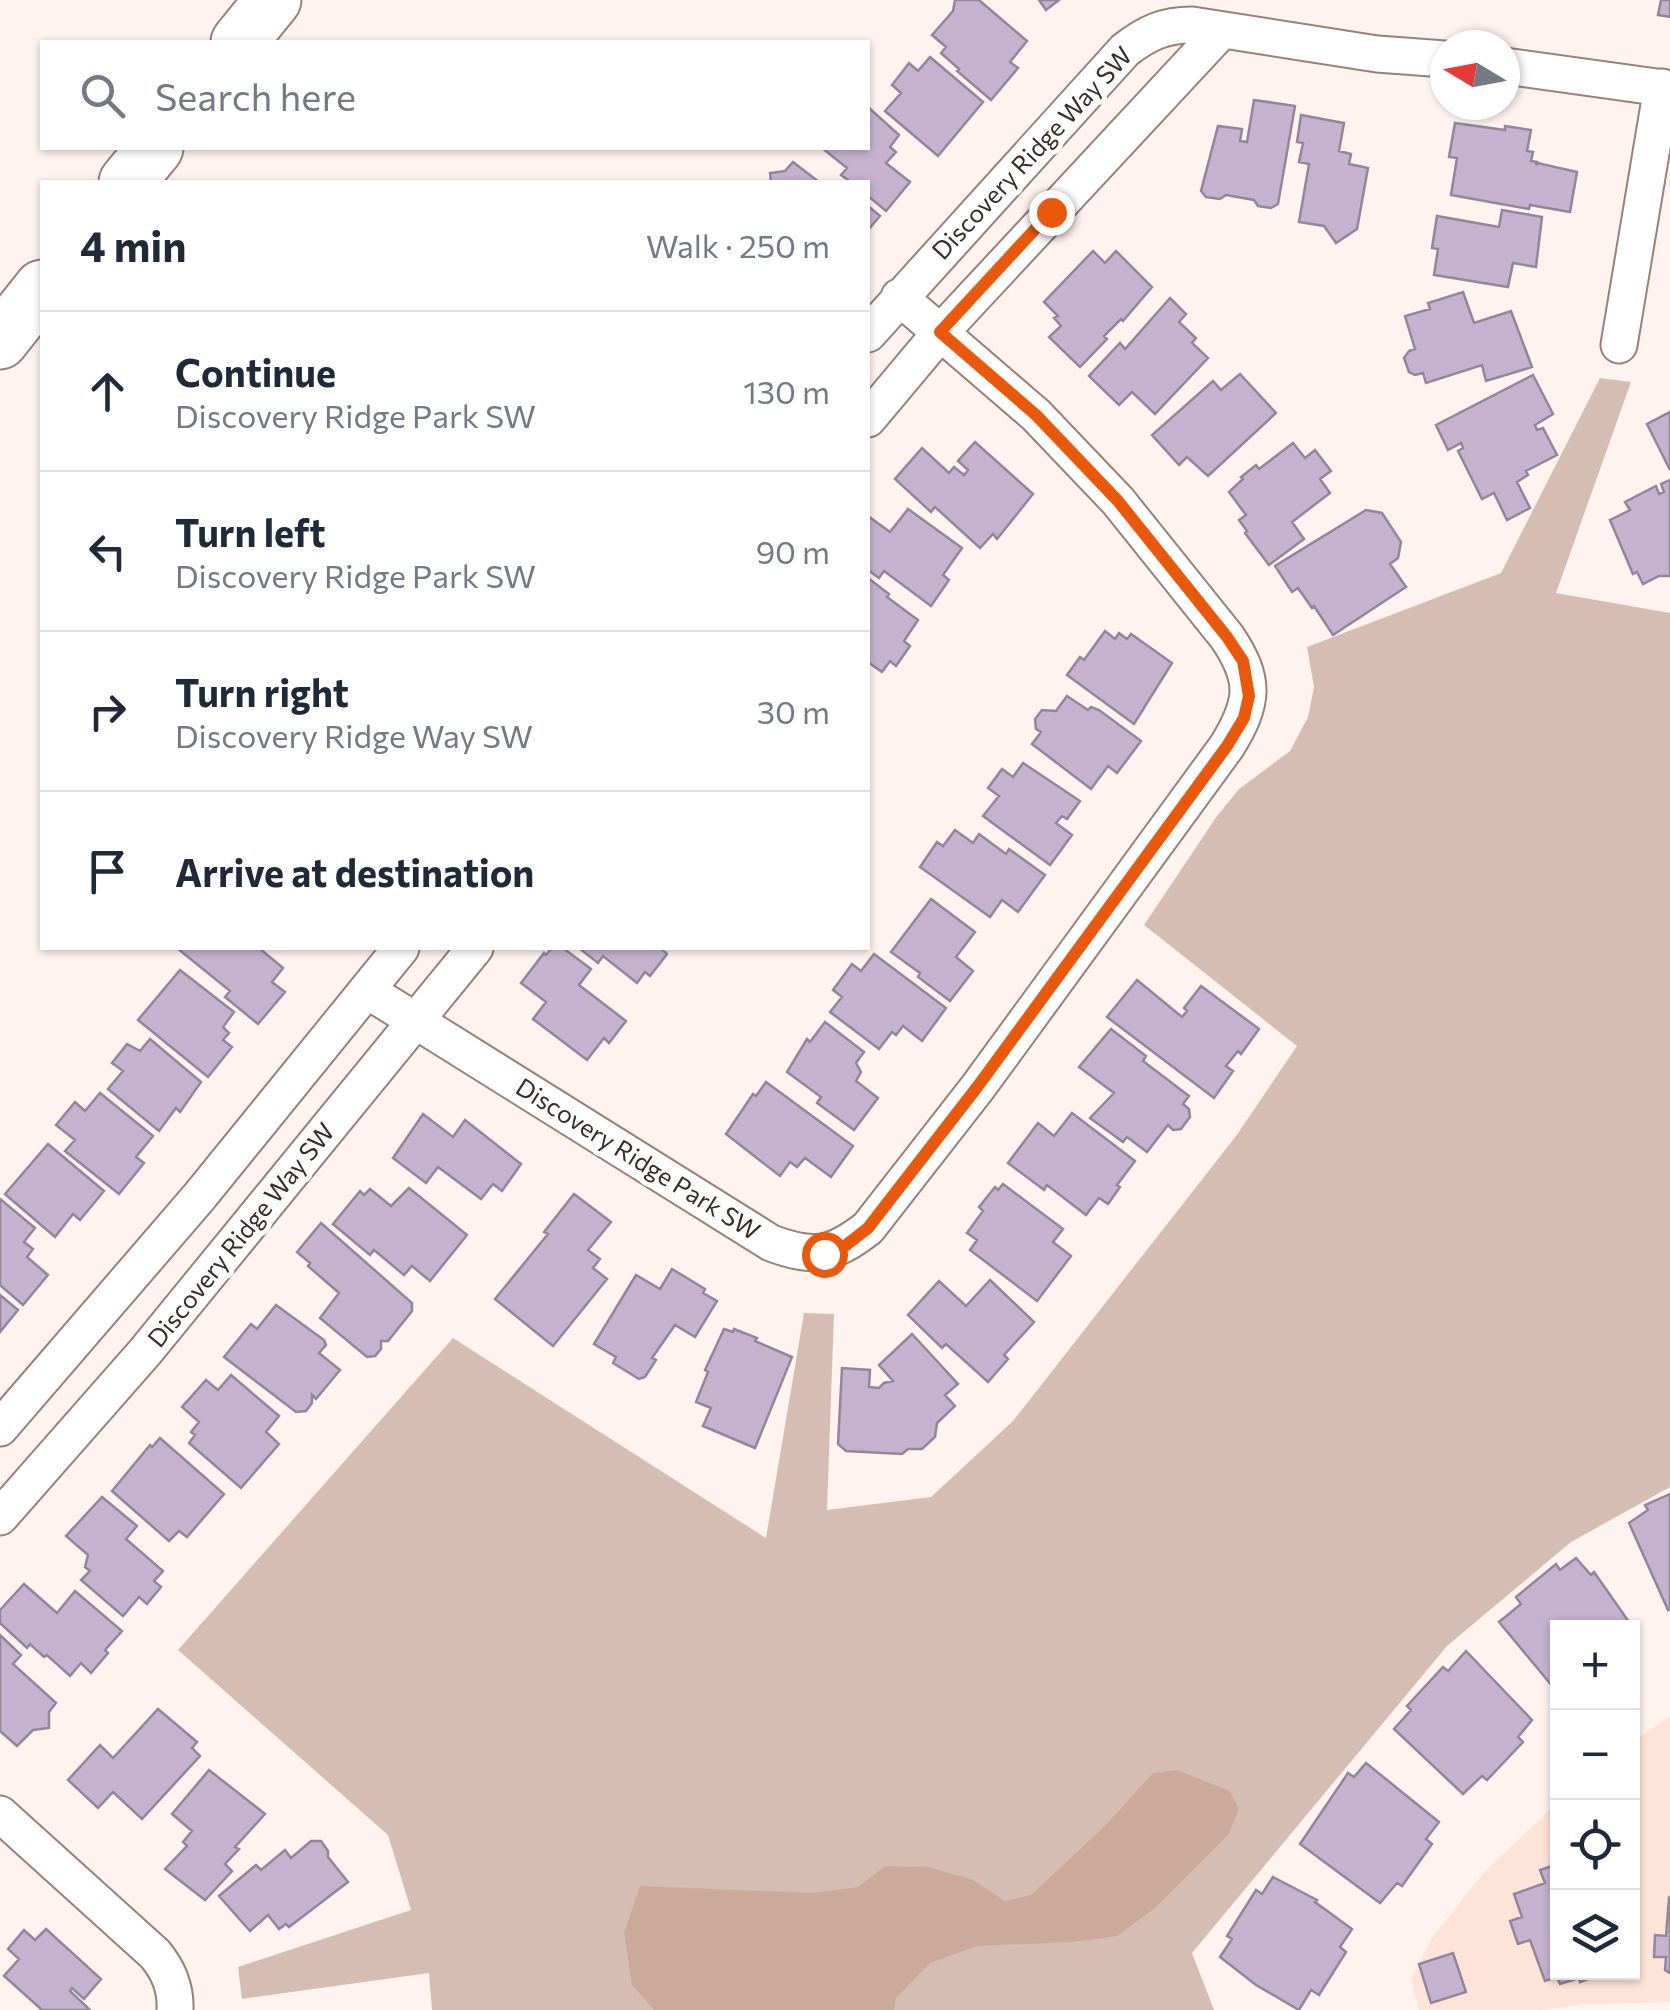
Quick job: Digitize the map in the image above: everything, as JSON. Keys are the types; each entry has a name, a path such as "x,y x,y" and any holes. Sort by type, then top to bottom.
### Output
{"highway":[{"path":"241,40 273,0"},
{"path":"129,180 153,150"},
{"path":"0,341 40,291"}],"street":[{"name":"Discovery Ridge Way SW","path":"870,332 1126,50 1160,28 1192,25 1377,54 1430,58"},
{"path":"870,418 940,332 1222,30"},
{"path":"1520,68 1666,88 1619,345"},
{"name":"Discovery Ridge Park SW","path":"368,991 771,1242 796,1252 824,1254 845,1246 868,1228 978,1086 1227,746 1244,718 1248,678 1243,661 1227,637 1118,501 1036,415 898,297"},
{"path":"0,1428 101,1313 399,950"},
{"name":"Discovery Ridge Way SW","path":"0,1516 145,1352 473,950"},
{"path":"101,1313 145,1352"},
{"path":"0,1814 155,1954 167,1969 176,2010"}],"shaded area":[{"path":"1600,378 1631,382 1556,593 1670,613 1670,1487 1571,1542 1447,1646 1192,1953 1214,2010 432,2010 429,1973 242,1999 238,1967 411,1910 388,1835 178,1650 453,1338 766,1538 804,1313 834,1314 827,1510 931,1497 1013,1421 1236,1136 1297,1046 1144,925 1239,789 1290,751 1308,717 1314,687 1307,647 1501,573"},
{"path":"1670,1716 1670,2002 1586,2004 1542,2010 1419,2010 1411,1979 1432,1938 1485,1871 1550,1810 1550,1980 1640,1980 1640,1737"},
{"path":"1177,1770 1230,1791 1239,1809 1228,1835 1155,1908 1117,1936 977,1946 930,1963 896,1998 894,2010 654,2010 632,1985 624,1933 640,1886 813,1893 858,1887 885,1866 927,1867 971,1879 1005,1901 1031,1895 1106,1825 1153,1773"}],"building":[{"path":"955,0 979,0 1027,41 1010,62 1018,68 991,100 957,71 941,53 946,47 932,35 953,11"},
{"path":"1039,0 1059,0 1046,10"},
{"path":"1661,0 1670,0 1670,17 1658,15"},
{"path":"930,57 983,102 938,156 885,111 901,93 892,85 909,63 918,71"},
{"path":"1254,100 1295,106 1278,204 1271,208 1226,195 1220,199 1206,197 1201,191 1218,126 1242,129 1240,141 1247,142"},
{"path":"870,109 899,135 890,147 896,152 886,163 910,182 886,211 870,198 870,180 848,180 841,175 847,168 824,150 870,150"},
{"path":"1301,115 1344,123 1339,151 1351,154 1349,164 1368,168 1357,229 1336,243 1324,226 1299,222 1309,164 1299,162 1303,143 1297,142"},
{"path":"1455,123 1531,130 1527,151 1533,152 1531,161 1577,172 1570,212 1451,195 1457,158 1449,157"},
{"path":"793,162 816,180 771,180 770,173 785,171"},
{"path":"870,208 880,216 870,228"},
{"path":"1502,210 1542,217 1536,267 1513,263 1508,287 1434,275 1438,249 1432,248 1437,216 1499,227"},
{"path":"1093,251 1105,263 1116,251 1152,287 1080,367 1049,337 1061,326 1054,318 1058,316 1044,302"},
{"path":"1463,292 1474,323 1511,311 1532,367 1486,381 1482,365 1426,383 1423,373 1409,372 1404,358 1415,349 1405,316 1430,309 1428,303"},
{"path":"1170,298 1186,314 1179,322 1196,338 1192,343 1208,358 1155,414 1132,392 1119,405 1089,376 1120,343 1125,349"},
{"path":"1240,374 1276,413 1208,476 1187,457 1179,465 1152,435 1213,381 1221,390"},
{"path":"1533,375 1553,414 1535,425 1537,430 1543,428 1557,455 1526,471 1528,475 1517,482 1530,508 1507,520 1494,493 1482,499 1458,451 1463,448 1461,443 1448,450 1436,425"},
{"path":"1670,412 1670,470 1647,424"},
{"path":"975,442 1033,494 997,539 993,534 980,548 935,507 931,512 895,479 922,448 949,473 954,467 964,475 968,470 958,461"},
{"path":"1293,443 1305,458 1315,450 1331,471 1320,479 1330,493 1292,522 1304,539 1269,565 1245,533 1239,520 1246,515 1229,492 1256,465 1259,469"},
{"path":"1670,480 1670,576 1659,576 1643,584 1637,572 1633,574 1610,520 1630,510 1625,502 1656,486 1659,494 1664,492 1661,484"},
{"path":"908,509 962,548 943,575 949,580 931,606 884,571 879,578 870,571 870,517 890,532"},
{"path":"1366,510 1382,513 1401,542 1398,558 1390,564 1406,587 1333,635 1314,606 1298,588 1292,592 1275,566"},
{"path":"870,580 918,620 904,641 910,646 896,666 890,661 882,672 870,663"},
{"path":"1105,631 1115,639 1119,633 1127,639 1131,634 1172,663 1134,724 1067,675 1080,657 1084,660"},
{"path":"1067,696 1088,710 1099,710 1141,741 1117,773 1108,766 1091,789 1032,744 1041,732 1036,729 1035,719 1042,710 1056,711"},
{"path":"1023,763 1080,801 1067,819 1062,816 1056,823 1072,835 1050,865 983,816 999,796 988,788 1002,769 1013,777"},
{"path":"955,830 973,843 979,834 1006,854 1009,849 1045,875 1018,912 1002,900 990,917 920,867 937,842 943,846"},
{"path":"931,899 975,932 956,957 973,971 950,1001 891,952"},
{"path":"179,950 261,950 283,968 272,982 285,992 258,1024 225,997 230,991"},
{"path":"550,950 566,950 591,969 579,985 626,1021 609,1043 604,1038 587,1060 533,1019 546,1002 521,983"},
{"path":"582,950 663,950 667,954 650,976 645,972 637,983 603,956 598,963"},
{"path":"874,954 946,1008 922,1041 903,1026 896,1035 892,1032 879,1049 830,1012 842,997 833,990 852,964 861,971"},
{"path":"180,970 234,1012 223,1027 229,1033 223,1040 232,1047 208,1077 138,1020"},
{"path":"1137,980 1182,1017 1201,986 1259,1029 1241,1054 1238,1051 1226,1066 1233,1071 1214,1098 1107,1017"},
{"path":"825,1022 864,1052 856,1063 861,1072 856,1081 878,1098 854,1130 817,1103 821,1097 787,1072 807,1039 810,1042"},
{"path":"1111,1029 1146,1056 1143,1061 1189,1096 1183,1104 1190,1117 1181,1129 1173,1130 1168,1125 1147,1152 1127,1137 1123,1142 1090,1118 1114,1093 1079,1067"},
{"path":"150,1039 201,1082 180,1112 176,1108 159,1131 108,1089 123,1071 112,1063 127,1044 140,1051"},
{"path":"766,1082 853,1146 831,1177 805,1158 797,1167 790,1162 780,1176 726,1134"},
{"path":"100,1093 153,1136 136,1157 144,1163 119,1194 65,1151 75,1140 56,1125 75,1102 85,1111"},
{"path":"1072,1113 1135,1161 1108,1204 1099,1198 1086,1215 1047,1185 1044,1190 1008,1163 1038,1123 1054,1136"},
{"path":"423,1114 453,1137 465,1120 521,1164 502,1191 493,1184 481,1199 438,1167 426,1183 393,1158"},
{"path":"48,1144 104,1191 80,1220 73,1214 55,1237 5,1194"},
{"path":"1003,1184 1063,1229 1053,1242 1071,1256 1037,1301 970,1250 977,1240 967,1233 983,1211 979,1207 995,1187 998,1190"},
{"path":"409,1188 467,1235 430,1281 412,1266 404,1275 374,1250 370,1255 333,1224 360,1191 364,1195 370,1189 391,1206"},
{"path":"574,1194 611,1222 588,1250 600,1259 593,1268 607,1279 553,1346 495,1299 548,1234 544,1232"},
{"path":"0,1199 35,1228 24,1242 33,1249 27,1257 48,1275 23,1305 0,1285"},
{"path":"321,1223 412,1303 412,1311 388,1341 381,1341 375,1356 367,1357 320,1318 339,1293 297,1252"},
{"path":"672,1269 717,1301 695,1337 675,1325 652,1358 656,1360 645,1377 639,1379 613,1363 616,1357 594,1344 636,1275 660,1289"},
{"path":"990,1280 1034,1322 1004,1355 1008,1359 988,1382 946,1344 942,1348 908,1315 939,1281 966,1306"},
{"path":"0,1295 18,1310 0,1332"},
{"path":"276,1305 324,1340 326,1345 319,1353 340,1370 316,1399 312,1395 306,1411 296,1412 224,1357 251,1324 257,1329"},
{"path":"724,1329 757,1338 755,1341 792,1357 755,1448 703,1426 711,1408 696,1402 708,1372 705,1370"},
{"path":"912,1334 958,1384 945,1395 955,1406 937,1423 935,1437 922,1449 908,1449 902,1454 846,1451 838,1444 842,1368 870,1370 869,1387 879,1388 893,1381 879,1365"},
{"path":"231,1375 279,1416 266,1432 279,1444 241,1488 189,1443 199,1422 182,1407 206,1380 218,1390"},
{"path":"160,1438 224,1494 187,1537 179,1531 169,1541 112,1491"},
{"path":"1670,1494 1668,1610 1629,1523 1648,1510 1645,1505"},
{"path":"102,1497 137,1526 126,1539 163,1571 154,1581 161,1587 147,1604 139,1597 123,1616 81,1580 90,1571 85,1567 88,1555 66,1536"},
{"path":"1576,1558 1591,1575 1594,1572 1628,1620 1550,1620 1550,1683 1499,1622 1521,1604 1516,1597 1556,1564 1560,1570"},
{"path":"24,1584 57,1613 75,1591 122,1631 91,1673 81,1663 70,1676 47,1655 44,1657 30,1644 27,1648 0,1623 0,1610"},
{"path":"0,1635 21,1655 13,1664 56,1703 49,1712 49,1728 33,1730 17,1746 0,1731"},
{"path":"1466,1651 1532,1720 1518,1737 1523,1742 1487,1780 1482,1776 1463,1794 1394,1729 1411,1710 1407,1706 1443,1667 1448,1671"},
{"path":"158,1709 197,1742 192,1748 200,1756 142,1819 113,1792 98,1808 68,1780 100,1745 113,1758"},
{"path":"1366,1763 1439,1822 1426,1839 1432,1844 1402,1886 1397,1883 1380,1903 1300,1844 1348,1773 1354,1777"},
{"path":"209,1770 265,1814 235,1847 239,1849 225,1864 232,1871 205,1900 165,1869 187,1846 183,1842 192,1831 172,1814"},
{"path":"311,1841 321,1841 348,1882 289,1927 286,1924 279,1929 268,1915 250,1931 219,1896 256,1865 261,1870 285,1850 291,1858"},
{"path":"1550,1867 1550,1979 1545,1981 1530,1940 1518,1944 1510,1921 1522,1917 1514,1894 1545,1883 1540,1870"},
{"path":"1273,1877 1317,1900 1352,1929 1340,1947 1346,1952 1319,1995 1311,1990 1299,2010 1256,1985 1220,1957 1232,1939 1227,1936 1256,1890 1262,1894"},
{"path":"1669,1898 1670,1973 1665,1970 1666,1957 1654,1957 1655,1935 1666,1936"},
{"path":"46,1929 101,1979 84,1999 72,1988 70,1991 90,2010 42,2010 4,1976 19,1959 8,1949 24,1930 35,1940"},
{"path":"1453,1953 1466,1992 1431,2003 1419,1964"}],"route":[{"path":"824,1254 845,1246 868,1228 978,1086 1227,746 1244,718 1249,696 1243,661 1227,637 1118,501 1036,415 940,332 1051,212"}]}
